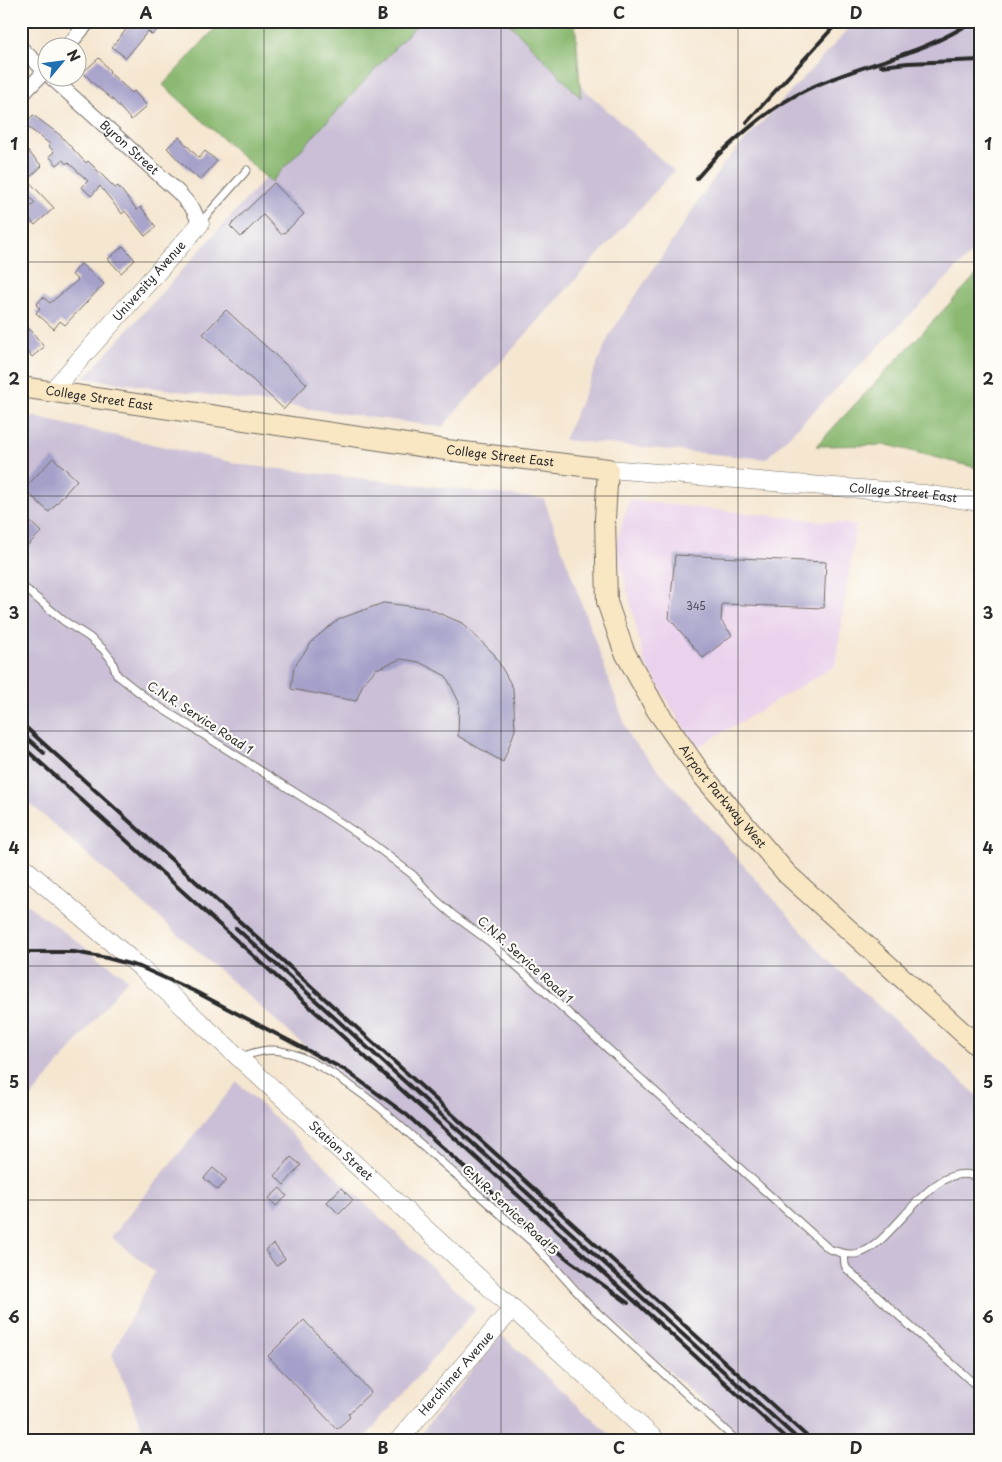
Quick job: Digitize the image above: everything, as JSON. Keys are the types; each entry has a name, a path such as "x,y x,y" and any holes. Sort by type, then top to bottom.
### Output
{"main road":[{"name":"College Street East","path":"21,387 448,450 608,469"},
{"name":"Airport Parkway West","path":"608,469 605,519 607,602 624,651 656,709 702,775 787,874 981,1048"}],"street":[{"path":"75,38 89,21"},
{"name":"Byron Street","path":"21,48 38,63"},
{"path":"21,96 38,81"},
{"name":"Byron Street","path":"65,88 178,192 193,209 200,224"},
{"name":"University Avenue","path":"51,392 200,224"},
{"name":"College Street East","path":"608,469 924,494 981,502"},
{"name":"Station Street","path":"21,865 89,922 657,1441"},
{"name":"Herchimer Avenue","path":"398,1441 513,1308"}],"lane":[{"name":"University Avenue","path":"200,224 247,170"},
{"name":"C.N.R. Service Road 1","path":"21,585 64,621 90,637 111,658 117,675 150,701 341,822 413,875 436,900 490,942 829,1249 844,1254"},
{"name":"C.N.R. Service Road 5","path":"239,1058 255,1052 281,1051 304,1059 354,1087 532,1242 587,1303 737,1441"},
{"path":"981,1179 976,1176 960,1175 941,1181 930,1189 874,1246 860,1253 844,1254 847,1269 981,1390"}],"shaded area":[{"path":"408,21 509,21 674,171 442,427 84,378"},
{"path":"856,21 981,21 981,244 766,459 564,440 610,334 724,163"},
{"path":"21,414 244,465 544,499 630,738 828,960 981,1099 981,1441 746,1441 490,1209 21,796"},
{"path":"629,500 856,525 835,666 696,748 645,663 616,544"},
{"path":"21,900 128,979 21,1110"},
{"path":"237,1082 476,1309 362,1441 147,1441 112,1354 155,1272 111,1237"},
{"path":"501,1335 617,1441 415,1441"}],"green space":[{"path":"222,21 420,21 271,182 163,85"},
{"path":"507,21 575,21 581,98"},
{"path":"981,270 981,469 888,445 816,446"}],"building":[{"path":"133,21 166,21 152,35 148,31 126,58 112,47"},
{"path":"99,58 109,72 132,93 134,91 147,106 131,120 114,101 88,77 88,68"},
{"path":"33,115 60,135 86,163 88,161 115,188 118,186 137,210 141,207 156,227 145,236 125,211 122,214 100,186 91,196 82,187 88,181 68,162 66,164 63,160 57,165 49,156 54,152 49,146 50,144 25,125"},
{"path":"179,137 199,158 205,151 217,161 200,180 167,148"},
{"path":"21,144 42,166 30,177 21,168"},
{"path":"21,173 54,208 35,225 24,213 35,203 21,188"},
{"path":"274,183 304,214 282,235 263,215 241,237 230,226"},
{"path":"123,246 135,260 121,273 108,259"},
{"path":"81,264 104,284 65,325 60,321 54,329 36,313 40,308 36,305 43,297 50,303 78,280 72,275"},
{"path":"226,310 307,384 284,409 203,334"},
{"path":"30,329 44,347 32,357 21,344 21,336"},
{"path":"53,458 77,480 49,512 24,489"},
{"path":"21,513 41,532 27,546 21,540"},
{"path":"675,555 826,562 824,608 722,604 721,621 732,635 703,658 669,618"},
{"path":"383,603 427,608 462,623 494,654 513,688 515,730 503,762 458,736 459,702 446,676 419,662 401,659 376,669 363,684 356,701 291,689 294,667 314,639 339,619"},
{"path":"291,1157 301,1165 284,1185 275,1176"},
{"path":"213,1168 227,1180 218,1190 204,1178"},
{"path":"280,1188 287,1196 276,1206 269,1198"},
{"path":"341,1188 353,1200 339,1214 327,1202"},
{"path":"274,1244 285,1259 276,1266 265,1250"},
{"path":"304,1320 371,1392 348,1414 350,1417 337,1429 268,1356"}],"railway":[{"path":"747,122 839,21"},
{"path":"717,156 759,120 794,96 827,81 912,51 954,33 973,21"},
{"path":"881,66 981,60"},
{"path":"697,178 720,152"},
{"path":"21,723 812,1441"},
{"path":"21,733 44,753"},
{"path":"21,745 789,1441"},
{"path":"236,928 800,1441"},
{"path":"21,952 74,952 140,967 194,991 345,1070 407,1115 543,1239 628,1303"}]}
